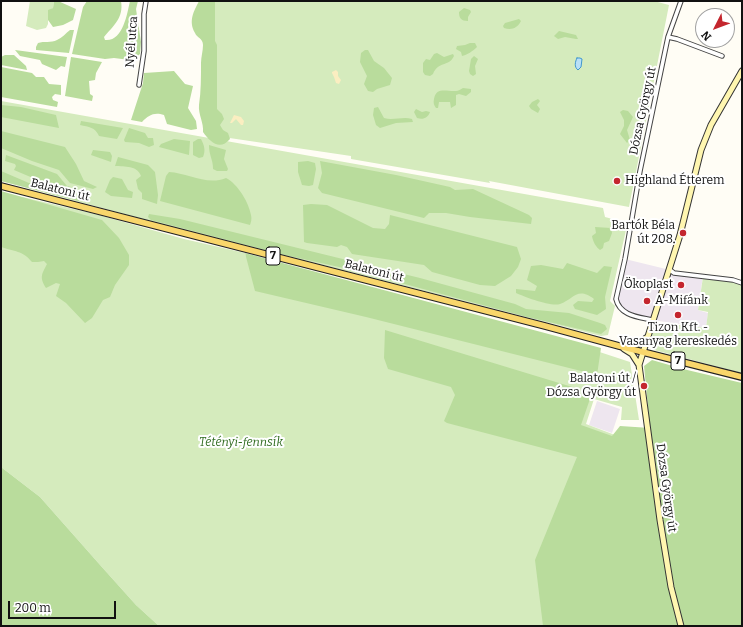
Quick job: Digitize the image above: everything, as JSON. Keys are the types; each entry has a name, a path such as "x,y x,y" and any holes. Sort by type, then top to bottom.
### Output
{"main road":[{"name":"Balatoni út","path":"1,186 742,377"}],"street":[{"name":"Nyél utca","path":"139,84 144,51 144,14 146,1"},
{"name":"Dózsa György út","path":"652,320 624,312 617,304 616,299 625,259 640,171 668,37 681,1"},
{"path":"668,37 722,56"},
{"name":"Dózsa György út","path":"682,626 671,587 661,528 639,365 652,320 670,270 704,139 742,71"},
{"path":"670,270 674,272 733,280 742,283"},
{"path":"619,346 639,344 647,337"},
{"path":"619,346 632,354 639,365"}],"shaded area":[{"path":"625,259 670,270 674,273 703,276 698,310 708,313 706,328 652,320 628,314 617,304"},
{"path":"597,401 620,409 612,433 589,425"}],"green space":[{"path":"30,1 54,1 53,8 48,11 48,24 46,28 37,30 26,26"},
{"path":"54,1 58,1 76,9 73,20 63,25 53,27 48,20 48,10 53,8"},
{"path":"87,1 121,1 122,7 119,17 104,37 105,40 116,37 126,20 130,1 138,1 136,9 141,42 140,54 130,60 114,58 105,59 72,54 83,7"},
{"path":"199,1 215,1 217,109 222,114 224,119 220,125 223,130 228,133 230,139 226,143 219,145 212,142 203,132 203,125 199,112 203,45 202,41 193,29 192,20"},
{"path":"209,1 654,1 669,5 629,207 489,181 490,183 351,159 351,156 216,136"},
{"path":"464,8 470,10 471,12 468,17 468,21 462,20 459,16 459,12"},
{"path":"519,19 521,21 516,27 511,29 504,28 503,26 505,23"},
{"path":"70,30 74,30 69,53 36,50 38,43 57,40"},
{"path":"559,31 576,35 578,39 565,37 558,39 554,36"},
{"path":"475,43 477,47 470,53 462,56 461,52 456,49 457,46"},
{"path":"15,50 67,57 65,67 61,66 56,70 42,64 40,60 20,56"},
{"path":"368,50 374,61 384,68 392,78 390,85 377,89 373,92 368,91 364,84 367,76 360,62 361,53"},
{"path":"437,53 444,57 453,54 454,56 449,62 438,67 430,76 425,75 423,72 423,63 426,59 430,60 434,54"},
{"path":"5,55 14,55 26,66 27,70 1,65 1,57"},
{"path":"474,56 478,59 475,66 476,74 473,76 469,71 471,59"},
{"path":"71,57 102,62 96,73 95,80 89,81 90,94 93,96 92,101 65,96"},
{"path":"1,67 32,73 36,77 44,77 49,84 61,85 61,95 55,94 52,97 53,100 58,102 57,107 1,97"},
{"path":"174,71 185,84 193,86 188,108 196,121 197,129 191,130 167,124 164,115 160,114 152,115 142,122 131,120 143,83 144,73"},
{"path":"463,88 471,89 471,92 466,96 459,94 456,95 456,105 451,108 450,102 439,102 438,108 434,105 435,95 437,92 443,90 457,91"},
{"path":"538,99 540,101 537,105 540,109 538,113 529,106 532,102"},
{"path":"1,101 603,208 605,217 620,221 622,229 626,230 610,301 615,306 608,335 601,336 147,220 1,181"},
{"path":"1,105 21,107 56,115 59,128 1,117"},
{"path":"378,107 384,118 409,118 412,119 413,122 396,123 380,128 376,125 373,115 374,108"},
{"path":"416,109 422,112 430,112 427,117 419,119 414,112"},
{"path":"623,110 628,111 633,117 627,130 630,140 627,143 620,134 624,126 624,120 620,112"},
{"path":"81,121 123,128 117,139 99,136 94,129 80,125"},
{"path":"129,128 145,133 148,138 153,138 154,145 149,147 139,143 125,142 124,140"},
{"path":"1,131 65,147 76,164 84,181 97,187 93,189 70,183 59,170 1,148"},
{"path":"174,139 190,141 189,155 159,147 161,144"},
{"path":"201,139 204,145 203,157 199,158 193,155 193,142"},
{"path":"209,145 226,150 224,159 228,169 227,171 217,171 213,169"},
{"path":"93,150 110,152 112,156 111,162 91,155"},
{"path":"6,155 57,174 67,186 71,187 73,191 40,181 14,170 16,166 15,164 5,161"},
{"path":"118,157 148,165 155,172 158,195 157,204 142,199 142,193 138,189 136,180 141,176 139,172 130,167 115,166"},
{"path":"308,161 315,163 316,169 313,185 309,186 302,185 298,172 298,162"},
{"path":"320,161 396,175 450,187 455,190 473,189 529,215 532,218 531,224 446,213 429,213 424,218 322,193 318,188 322,173"},
{"path":"1,171 29,183 80,197 79,201 1,181"},
{"path":"169,172 212,181 226,178 239,189 248,205 251,216 250,225 160,201 166,176"},
{"path":"113,177 122,179 128,190 133,192 132,198 111,196 105,192 110,180"},
{"path":"1,191 102,220 119,238 129,255 129,265 115,285 110,297 103,300 92,318 85,323 66,303 56,296 60,284 56,283 46,288 42,278 47,264 44,261 32,262 21,253 1,247"},
{"name":"Tétényi-fennsík","path":"1,192 99,215 184,239 245,253 246,256 557,338 630,362 639,420 621,420 622,407 594,399 586,424 615,435 675,626 159,626 136,605 40,497 1,467"},
{"path":"303,205 327,205 373,228 385,229 389,224 390,215 517,247 521,259 518,267 511,276 495,286 480,285 432,272 424,265 352,254 347,247 341,245 337,247 307,243 304,242"},
{"path":"149,214 180,219 420,278 515,304 526,309 569,313 605,325 607,329 601,334 527,317 386,279 384,276 365,270 348,269 285,255 151,220 148,217"},
{"path":"595,227 611,228 612,233 609,241 604,243 603,248 600,250 592,238 592,236 596,233"},
{"path":"245,253 601,348 597,375 366,317 255,291"},
{"path":"567,263 597,273 604,266 612,267 605,297 606,309 597,315 575,309 573,305 578,301 592,302 594,299 583,294 576,295 556,305 538,301 516,293 516,289 535,291 537,286 527,280 531,266 541,265 563,269"},
{"path":"703,277 742,284 742,373 654,350 652,347 651,338 655,327 671,332 677,332 679,325 706,328 708,312 698,310"},
{"path":"385,330 592,393 581,425 612,436 620,426 650,428 644,366 652,360 742,383 742,626 543,626 535,560 577,457 447,423 444,421 455,395 451,387 388,369 384,358"},
{"path":"1,467 40,497 136,605 159,626 1,626"}],"sand":[{"path":"336,70 341,80 339,84 336,83 332,73"},
{"path":"234,115 241,117 244,121 243,125 241,125 236,119 230,123"}],"water":[{"path":"577,58 582,59 581,67 578,70 575,64"}],"place":[{"name":"Highland Étterem","path":"617,181"},
{"name":"Bartók Béla út 208.","path":"683,233"},
{"name":"Ökoplast","path":"681,285"},
{"name":"A-Mifánk","path":"647,301"},
{"name":"Tizon Kft. - Vasanyag kereskedés","path":"678,315"},
{"name":"Balatoni út / Dózsa György út","path":"644,386"}]}
